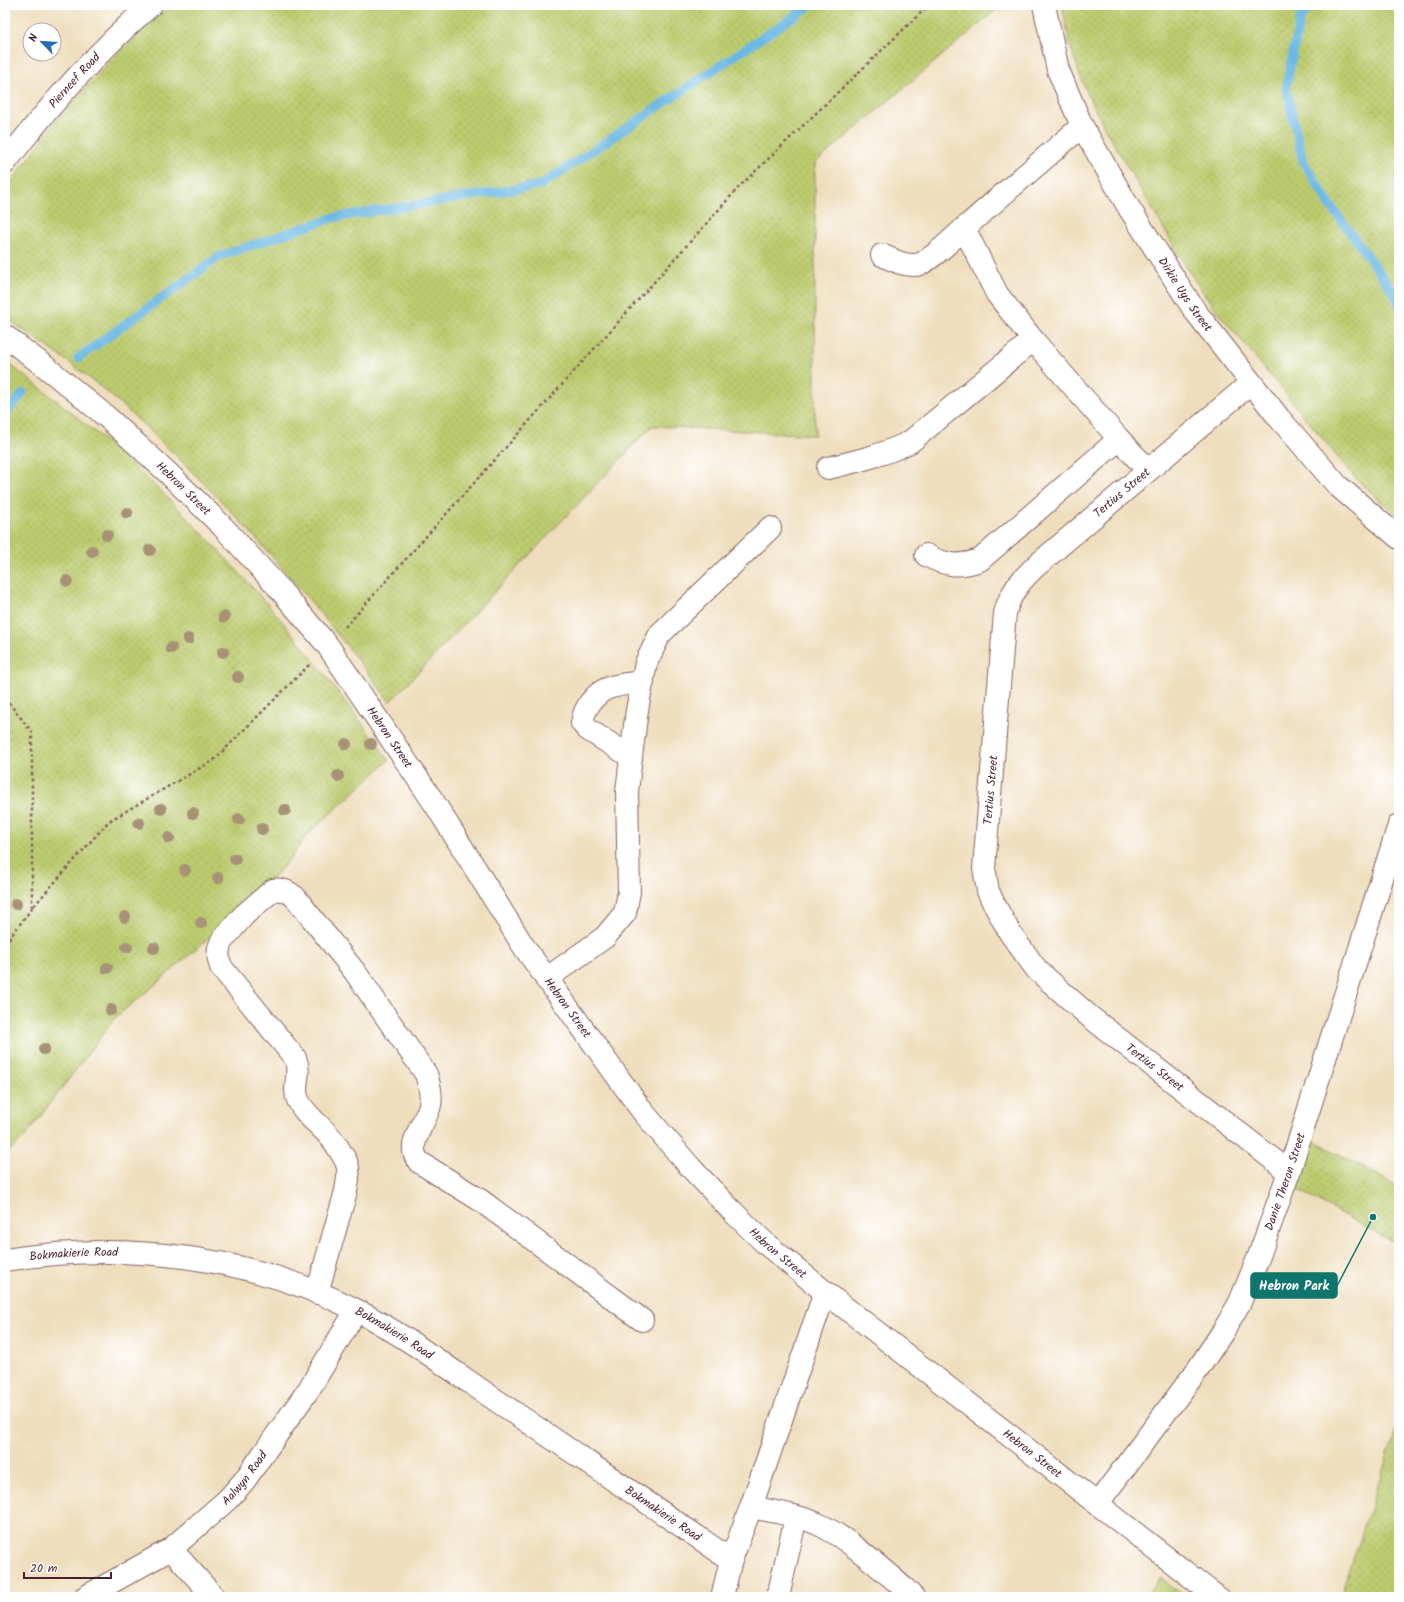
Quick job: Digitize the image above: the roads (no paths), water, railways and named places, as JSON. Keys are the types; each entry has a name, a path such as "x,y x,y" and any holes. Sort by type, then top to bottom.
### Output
{"street":[{"name":"Pierneef Road","path":"5,163 38,121 72,82 110,43 151,5"},
{"name":"Dirkie Uys Street","path":"1044,5 1058,70 1082,126 1129,208 1195,311 1279,418 1338,486 1399,538"},
{"path":"882,255 896,262 908,264 919,264 930,257 1082,126"},
{"path":"964,228 997,294 1033,340 1148,470"},
{"name":"Hebron Street","path":"5,336 48,368 102,413 167,472 223,527 328,646 436,804 524,947 546,979 643,1112 691,1168 733,1212 766,1244 825,1292 1217,1597"},
{"path":"828,468 872,458 890,452 910,442 1033,340"},
{"name":"Tertius Street","path":"1251,383 1022,578 1008,602 1005,613 984,868 988,891 1010,932 1037,970 1088,1016 1289,1172"},
{"path":"926,555 938,562 949,564 960,565 980,560 1119,439"},
{"path":"546,979 605,937 625,913 629,892 627,792 631,757 646,663 660,634 770,528"},
{"path":"631,757 587,729 582,723 586,708 594,697 602,690 612,686 643,682"},
{"name":"Danie Theron Street","path":"1098,1503 1167,1413 1224,1330 1240,1302 1259,1256 1289,1172 1399,825"},
{"path":"317,1293 346,1191 348,1169 345,1159 336,1144 302,1107 298,1099 296,1091 299,1076 296,1058 221,967 218,959 219,946 244,915 273,890 277,889 290,893 295,897 345,959 426,1074 431,1090 430,1104 413,1147 416,1158 419,1162 480,1200 642,1320"},
{"name":"Bokmakierie Road","path":"5,1260 57,1253 99,1251 142,1252 184,1257 255,1272 290,1282 317,1293 356,1310 413,1344 731,1560"},
{"path":"722,1597 731,1560 751,1507 825,1292"},
{"name":"Aalwyn Road","path":"85,1597 171,1549 228,1499 244,1481 309,1389 356,1310"},
{"path":"751,1507 796,1517 819,1525 836,1534 904,1588 913,1597"},
{"path":"778,1597 796,1517"},
{"path":"171,1549 214,1597"}],"waterway":[{"path":"78,358 220,256 332,218 541,185 811,5"},
{"path":"1312,5 1300,18 1286,87 1303,161 1328,202 1395,294 1399,304"},
{"path":"5,415 23,393"}],"place":[{"name":"Hebron Park","path":"1373,1217"}]}
